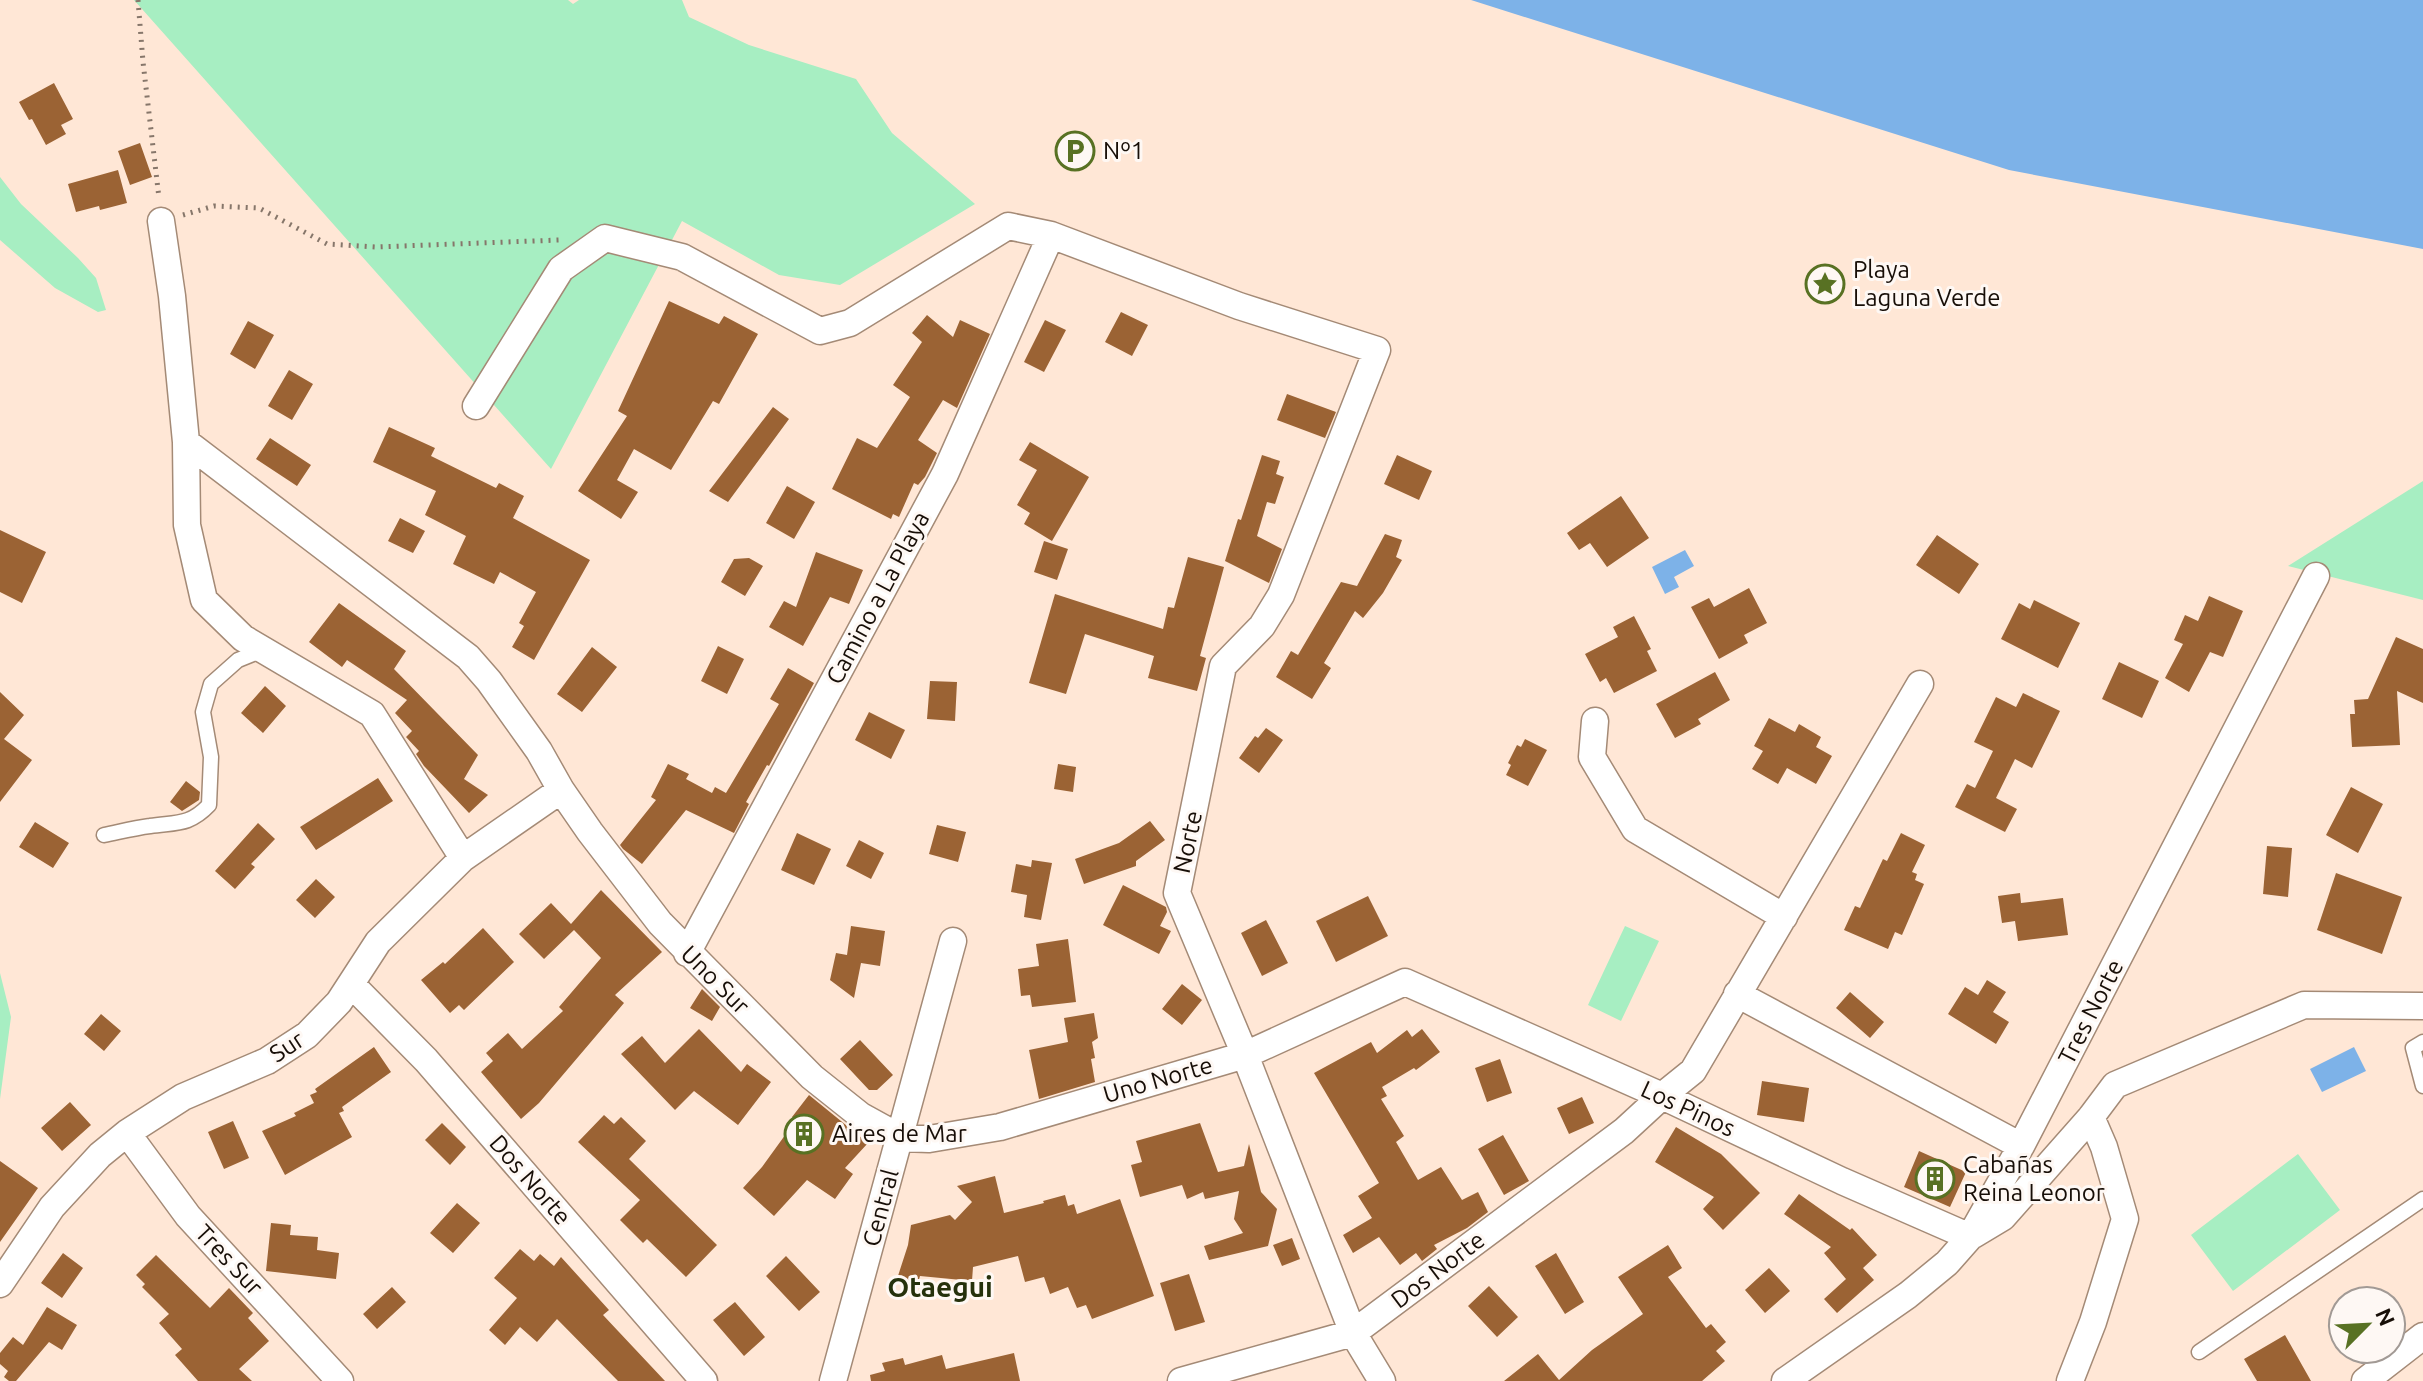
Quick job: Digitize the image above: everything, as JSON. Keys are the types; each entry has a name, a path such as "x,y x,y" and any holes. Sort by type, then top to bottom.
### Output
{"street":[{"path":"161,221 172,296 186,442 187,525 204,600 243,638 372,714 463,858"},
{"path":"476,406 561,269 605,238 682,257 820,331 850,323 1008,226 1051,235"},
{"name":"Norte","path":"1051,235 1239,306 1377,350 1281,595 1262,626 1223,666 1177,893 1245,1055 1353,1333 1382,1381"},
{"name":"Camino a La Playa","path":"687,953 945,474 1051,235"},
{"name":"Uno Sur","path":"186,442 468,657 539,751 561,790 660,923 687,953 812,1077 861,1116 901,1138"},
{"name":"Tres Norte","path":"1785,1381 1908,1295 1947,1263 1970,1237 2021,1146 2316,576"},
{"name":"Dos Norte","path":"1181,1381 1353,1333 1624,1131 1693,1071 1920,684"},
{"path":"1595,721 1592,757 1635,829 1784,917"},
{"name":"Sur","path":"0,1284 52,1207 100,1155 127,1133 183,1097 288,1049 325,1019 378,942 463,858 561,790"},
{"name":"Central","path":"833,1381 953,941"},
{"name":"Uno Norte","path":"901,1138 929,1139 1000,1127 1245,1055 1405,982"},
{"name":"Los Pinos","path":"1405,982 1970,1237"},
{"name":"Dos Norte","path":"351,984 426,1060 704,1381"},
{"path":"1737,994 2021,1146"},
{"path":"1970,1237 2003,1217 2091,1117 2115,1085 2304,1005 2423,1006"},
{"path":"2070,1381 2093,1322 2125,1219 2104,1147 2091,1117"},
{"name":"Tres Sur","path":"127,1133 188,1216 340,1381"},
{"path":"2365,1381 2423,1336"}],"lane":[{"path":"104,835 178,824 198,816 209,805 211,757 203,712 211,684 238,660 263,649"},
{"path":"2423,1042 2413,1048 2423,1086"},
{"path":"2199,1352 2423,1199"}],"path":[{"path":"138,0 161,221 214,206 259,208 327,244 376,247 605,238"}],"green space":[{"path":"134,0 568,0 573,4 579,0 682,0 689,17 749,45 856,79 892,133 975,204 840,285 779,275 682,221 551,469"},
{"path":"0,177 21,204 96,278 106,310 98,312 55,288 0,240"},
{"path":"2423,481 2423,600 2288,566"},
{"path":"1625,926 1659,941 1621,1021 1588,1005"},
{"path":"0,973 11,1017 0,1099"},
{"path":"2298,1154 2340,1210 2233,1291 2191,1235"}],"water":[{"path":"1471,0 2423,0 2423,249 2009,170"},
{"path":"1685,550 1694,566 1674,577 1679,587 1665,594 1652,567"},
{"path":"2354,1047 2366,1071 2322,1092 2310,1069"}],"building":[{"path":"54,83 73,119 61,125 66,134 46,145 19,102"},
{"path":"140,143 152,177 130,185 118,151"},
{"path":"118,170 127,203 76,212 68,184"},
{"path":"669,301 719,324 724,316 758,334 719,404 713,401 671,470 634,449 617,480 638,492 621,519 578,491 627,416 618,411"},
{"path":"1121,312 1148,325 1132,356 1105,342"},
{"path":"927,315 953,337 960,320 990,334 957,408 943,400 918,440 937,453 925,477 918,485 914,483 899,517 893,514 891,519 832,489 857,438 877,448 910,397 893,385 922,342 912,333"},
{"path":"1045,320 1066,330 1044,372 1024,362"},
{"path":"248,321 274,335 255,369 230,354"},
{"path":"289,370 313,384 292,420 268,406"},
{"path":"1287,394 1336,412 1325,438 1277,420"},
{"path":"773,407 789,419 728,502 709,491"},
{"path":"389,427 435,448 431,456 496,488 499,483 524,496 513,518 590,560 534,660 512,647 524,626 519,623 536,592 500,572 494,584 453,564 466,536 425,515 436,491 373,462"},
{"path":"270,438 311,465 297,486 256,459"},
{"path":"1030,442 1089,477 1052,541 1024,524 1030,513 1017,505 1037,470 1019,460"},
{"path":"1262,455 1280,461 1276,474 1284,477 1275,504 1267,502 1257,536 1282,549 1269,583 1225,561"},
{"path":"1397,455 1432,471 1419,500 1384,484"},
{"path":"787,486 815,502 794,539 766,523"},
{"path":"1621,496 1649,538 1607,567 1590,543 1579,550 1567,533"},
{"path":"400,518 425,531 413,553 388,541"},
{"path":"0,530 46,552 22,603 0,592"},
{"path":"1385,534 1402,540 1396,557 1402,560 1383,593 1363,618 1355,611 1324,663 1331,668 1312,699 1276,677 1291,651 1298,655 1341,582 1357,586"},
{"path":"1937,535 1979,564 1959,594 1916,565"},
{"path":"1044,541 1068,549 1057,580 1034,572"},
{"path":"816,552 863,570 849,604 830,597 803,646 769,627 784,601 796,607"},
{"path":"1188,557 1224,567 1200,656 1206,658 1197,691 1148,678 1154,656 1085,634 1066,694 1029,683 1055,594 1163,629 1168,607 1174,608"},
{"path":"749,558 763,566 745,596 721,582 734,559"},
{"path":"1749,588 1767,623 1744,635 1748,643 1719,659 1691,607 1709,598 1714,607"},
{"path":"2209,596 2243,611 2223,657 2210,652 2189,692 2165,678 2183,644 2174,640 2185,615 2198,621"},
{"path":"2034,600 2080,623 2058,668 2001,639 2019,603 2030,609"},
{"path":"339,603 406,651 394,669 478,755 464,779 488,795 469,813 424,766 416,754 419,751 406,737 412,731 395,713 407,700 347,660 342,667 309,642"},
{"path":"1634,616 1651,649 1647,651 1657,671 1614,693 1606,678 1600,682 1585,654 1618,637 1613,627"},
{"path":"2396,637 2423,649 2423,703 2397,691 2400,745 2352,747 2350,714 2355,714 2354,700 2368,699"},
{"path":"718,646 744,659 727,694 701,681"},
{"path":"592,647 617,667 582,712 557,694"},
{"path":"2119,662 2159,681 2142,718 2102,699"},
{"path":"788,668 814,683 746,802 749,804 734,833 686,810 642,864 623,849 620,845 656,800 651,797 668,764 689,774 686,779 712,793 715,787 726,793 779,704 770,699"},
{"path":"1715,672 1730,700 1698,719 1701,724 1675,738 1656,704"},
{"path":"930,681 957,682 955,721 927,719"},
{"path":"265,686 286,706 263,733 241,713"},
{"path":"0,692 24,715 4,739 32,760 0,802"},
{"path":"2023,693 2060,711 2032,768 2015,759 1996,798 2017,809 2005,832 1955,807 1967,784 1975,788 1993,751 1974,742 1996,697 2016,707"},
{"path":"869,712 905,730 891,759 855,740"},
{"path":"1769,718 1795,732 1799,724 1821,737 1816,747 1832,756 1816,784 1787,768 1778,784 1752,769 1763,751 1754,746"},
{"path":"1266,728 1283,740 1259,773 1239,758 1255,736 1258,738"},
{"path":"1525,739 1547,750 1528,786 1506,775 1517,745 1521,747"},
{"path":"1058,764 1076,767 1073,792 1054,789"},
{"path":"378,778 393,801 316,850 300,827"},
{"path":"186,781 200,792 199,800 182,811 170,802"},
{"path":"2351,787 2383,804 2358,853 2326,835"},
{"path":"1150,821 1165,840 1136,861 1136,866 1084,884 1075,859 1119,843"},
{"path":"35,822 69,843 53,868 19,847"},
{"path":"258,823 275,839 251,864 255,867 235,889 215,871"},
{"path":"937,825 966,832 958,862 929,854"},
{"path":"797,833 831,849 814,885 781,870"},
{"path":"1901,833 1925,845 1912,872 1917,874 1915,880 1924,884 1902,935 1895,932 1888,949 1844,930 1855,906 1860,908 1883,859 1887,861"},
{"path":"859,840 884,853 871,879 846,866"},
{"path":"2267,846 2292,848 2288,897 2263,894"},
{"path":"1032,860 1052,863 1041,920 1024,917 1027,895 1011,892 1016,864 1031,867"},
{"path":"2336,873 2402,897 2382,954 2317,930"},
{"path":"316,879 335,897 315,918 296,900"},
{"path":"1123,885 1166,907 1167,912 1160,926 1171,931 1159,954 1103,925"},
{"path":"601,890 662,952 615,995 624,1003 539,1103 521,1119 481,1072 493,1061 486,1053 508,1033 522,1049 563,1011 559,1007 601,958 574,930 544,959 519,934 551,903 571,924"},
{"path":"2020,893 2021,903 2063,898 2068,935 2018,941 2015,921 2002,923 1998,896"},
{"path":"1368,896 1388,936 1336,962 1316,921"},
{"path":"1266,920 1288,963 1262,976 1241,933"},
{"path":"851,926 885,931 880,966 861,963 854,998 830,980 836,953 847,955"},
{"path":"483,928 514,962 464,1010 459,1005 450,1013 421,980 443,962 445,964"},
{"path":"1068,939 1076,1002 1032,1007 1030,995 1021,996 1018,969 1039,966 1036,944"},
{"path":"1987,980 2006,992 1993,1012 2009,1022 1996,1044 1948,1014 1965,987 1978,995"},
{"path":"1182,984 1202,1000 1182,1025 1162,1009"},
{"path":"702,989 720,1007 712,1021 690,1008"},
{"path":"1850,992 1884,1022 1870,1038 1836,1008"},
{"path":"1094,1013 1098,1038 1092,1042 1095,1058 1091,1059 1095,1082 1039,1099 1029,1050 1068,1042 1064,1018"},
{"path":"101,1014 121,1031 104,1051 84,1034"},
{"path":"699,1029 741,1072 747,1064 771,1082 738,1125 694,1091 675,1110 621,1054 642,1036 665,1063"},
{"path":"1422,1029 1440,1052 1416,1070 1414,1068 1382,1087 1387,1096 1381,1099 1404,1136 1396,1142 1418,1180 1441,1167 1462,1200 1478,1192 1488,1212 1467,1228 1434,1245 1437,1249 1422,1261 1416,1253 1400,1265 1379,1237 1353,1253 1343,1235 1372,1218 1358,1196 1379,1183 1314,1073 1371,1042 1377,1053 1407,1030 1412,1037"},
{"path":"860,1040 893,1075 877,1090 869,1090 840,1059"},
{"path":"374,1047 391,1072 342,1107 344,1111 339,1113 352,1137 285,1175 262,1131 296,1116 294,1113 314,1103 310,1095 317,1092 315,1089"},
{"path":"1500,1059 1512,1093 1487,1102 1475,1068"},
{"path":"1762,1081 1809,1088 1804,1122 1757,1115"},
{"path":"809,1095 868,1143 845,1168 853,1174 835,1199 807,1180 774,1216 743,1188 796,1120 792,1117"},
{"path":"1582,1097 1594,1123 1569,1134 1557,1108"},
{"path":"70,1102 91,1125 62,1151 41,1128"},
{"path":"604,1115 614,1124 621,1117 646,1141 629,1159 717,1245 686,1277 647,1239 643,1243 620,1220 640,1200 578,1142"},
{"path":"233,1121 249,1158 224,1169 208,1132"},
{"path":"442,1123 466,1147 450,1165 425,1140"},
{"path":"1200,1123 1218,1172 1244,1166 1249,1144 1261,1192 1277,1209 1268,1246 1209,1260 1204,1246 1243,1233 1234,1219 1239,1191 1205,1199 1203,1192 1187,1199 1182,1185 1140,1197 1131,1165 1142,1162 1136,1141"},
{"path":"1676,1127 1721,1154 1760,1193 1723,1230 1703,1209 1714,1197 1655,1162"},
{"path":"1503,1135 1529,1181 1504,1195 1478,1149"},
{"name":"Cabañas Reina Leonor","path":"1919,1151 1966,1172 1950,1207 1904,1187"},
{"path":"0,1161 38,1188 0,1242"},
{"path":"995,1176 1004,1213 1065,1195 1068,1206 1074,1204 1077,1214 1120,1199 1154,1296 1092,1319 1086,1305 1077,1308 1068,1287 1050,1294 1044,1277 1025,1282 1018,1256 973,1267 972,1281 920,1276 917,1286 897,1279 911,1225 950,1215 955,1220 972,1202 957,1186"},
{"path":"1799,1194 1850,1230 1852,1228 1877,1255 1863,1268 1874,1280 1837,1313 1824,1299 1846,1279 1824,1253 1831,1247 1784,1214"},
{"path":"457,1203 480,1223 453,1253 430,1233"},
{"path":"271,1223 291,1225 290,1235 318,1237 317,1250 339,1253 336,1279 266,1271"},
{"path":"1292,1238 1300,1259 1282,1266 1273,1245"},
{"path":"1668,1245 1682,1268 1668,1277 1706,1328 1711,1324 1726,1342 1716,1351 1725,1361 1702,1381 1504,1381 1538,1354 1559,1380 1592,1350 1643,1314 1618,1277"},
{"path":"520,1249 534,1261 540,1254 554,1266 561,1257 609,1310 603,1315 665,1381 618,1381 557,1319 537,1342 520,1327 505,1345 489,1330 517,1298 494,1278"},
{"path":"63,1253 83,1268 62,1298 41,1283"},
{"path":"1556,1253 1584,1302 1565,1314 1535,1266"},
{"path":"156,1255 210,1308 229,1288 253,1313 248,1318 269,1341 239,1369 252,1381 198,1381 175,1355 182,1349 159,1323 169,1314 142,1287 145,1284 136,1275"},
{"path":"786,1256 820,1292 799,1311 766,1276"},
{"path":"1769,1268 1790,1291 1765,1313 1745,1290"},
{"path":"1189,1274 1205,1322 1175,1331 1160,1283"},
{"path":"1489,1286 1518,1317 1497,1337 1468,1306"},
{"path":"392,1287 406,1302 377,1329 363,1314"},
{"path":"735,1302 765,1337 744,1356 713,1320"},
{"path":"47,1307 77,1325 62,1350 49,1342 16,1381 9,1381 4,1377 8,1371 0,1364 0,1353 13,1337 23,1345"},
{"path":"2285,1335 2311,1381 2257,1381 2244,1359"},
{"path":"1014,1353 1020,1381 871,1381 870,1375 885,1371 882,1363 903,1358 905,1365 942,1355 946,1369"}],"place":[{"name":"Nº1","path":"1075,151"},
{"name":"Playa Laguna Verde","path":"1825,284"},
{"name":"Aires de Mar","path":"804,1134"},
{"name":"Cabañas Reina Leonor","path":"1935,1179"}],"district":[{"name":"Otaegui","path":"940,1287"}]}
